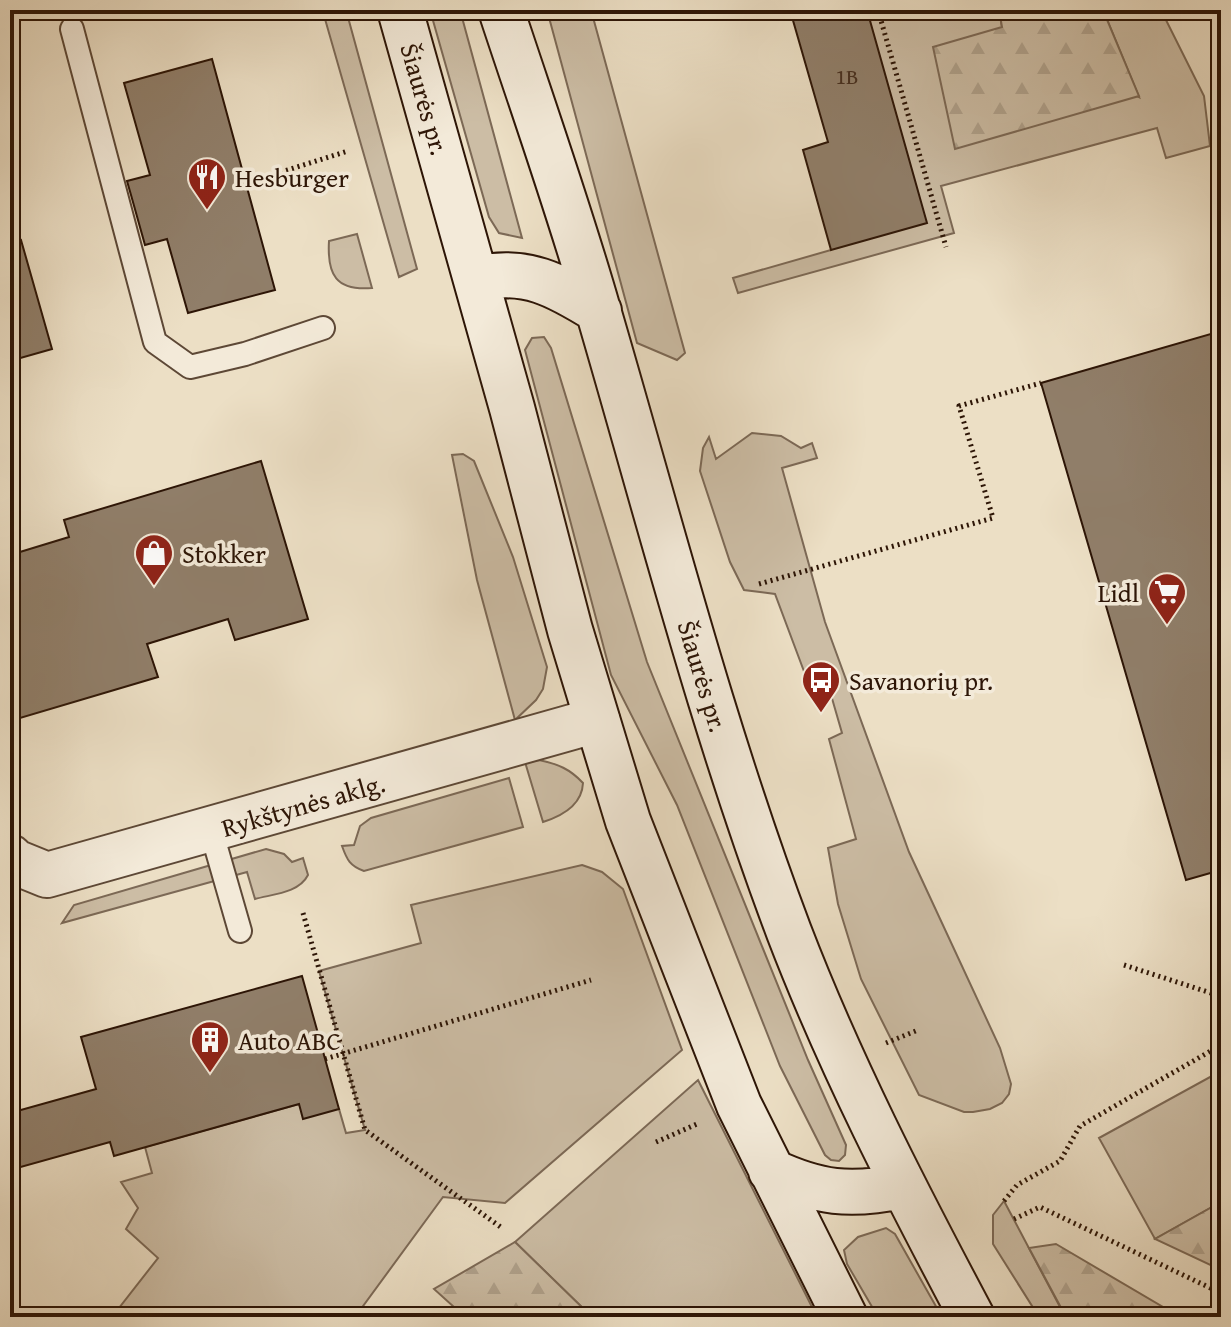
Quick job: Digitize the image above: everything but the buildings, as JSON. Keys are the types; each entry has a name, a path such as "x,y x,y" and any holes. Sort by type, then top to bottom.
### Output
{"main road":[{"name":"Šiaurės pr.","path":"400,10 570,630 628,821 739,1105 845,1317"},
{"name":"Šiaurės pr.","path":"501,10 599,311 697,659 789,931 842,1062 902,1186 972,1317"},
{"path":"476,279 499,274 526,276 561,287 599,311"},
{"name":"Rykštynės aklg.","path":"10,857 47,875 597,720"},
{"path":"771,1171 802,1186 836,1193 874,1192 902,1186"}],"lane":[{"path":"72,29 155,342 190,367 245,354 323,328"},
{"path":"211,830 240,931"}],"path":[{"path":"878,10 946,247"},
{"path":"246,183 348,151"},
{"path":"759,584 993,518 959,406 1041,383"},
{"path":"303,913 365,1130 502,1228"},
{"path":"1124,965 1221,997"},
{"path":"325,1059 591,980"},
{"path":"1211,993 1221,987"},
{"path":"842,1062 918,1030"},
{"path":"1004,1201 1017,1185 1060,1161 1080,1126 1221,1045"},
{"path":"656,1142 739,1105"},
{"path":"1014,1219 1040,1207 1221,1293"}],"green space":[{"path":"326,10 346,10 417,269 399,277 325,19"},
{"path":"430,10 460,10 522,238 499,233 489,217"},
{"path":"547,10 591,10 685,353 677,360 637,343"},
{"path":"867,10 999,10 1002,27 1139,97 1103,10 1161,10 1204,96 1210,146 1166,158 1157,128 941,186 954,233 738,293 733,278 831,250"},
{"path":"999,10 1103,10 1139,96 955,149 933,47 1002,27"},
{"path":"357,234 372,288 350,287 332,272 329,241"},
{"path":"544,337 551,348 647,662 808,1060 846,1145 845,1155 839,1161 825,1155 780,1066 677,805 611,675 525,350 532,338"},
{"path":"752,433 781,436 801,448 812,443 817,458 782,468 825,622 909,852 1000,1048 1011,1084 1009,1094 1002,1103 990,1109 964,1112 919,1095 861,979 838,904 828,848 856,839 829,739 842,733 829,688 811,690 775,594 744,590 730,562 700,471 703,448 709,437 716,459"},
{"path":"463,454 474,461 513,557 547,667 543,689 515,720 477,580 452,455"},
{"path":"539,760 563,768 583,783 579,798 570,808 543,822 525,762"},
{"path":"509,778 523,827 364,871 352,865 342,846 354,845 360,826 371,818"},
{"path":"266,849 284,854 292,862 303,858 308,875 304,881 285,892 255,899 247,872 62,923 74,905"},
{"path":"582,865 602,872 623,889 682,1050 505,1203 443,1197 355,1317 112,1317 158,1258 126,1229 138,1208 121,1182 152,1173 145,1147 299,1104 339,1109 346,1133 365,1130 319,971 421,943 411,905"},
{"path":"1221,1071 1221,1202 1155,1239 1099,1138"},
{"path":"698,1080 817,1317 592,1317 515,1242"},
{"path":"1004,1201 1066,1317 1039,1317 993,1244 993,1215"},
{"path":"1221,1202 1221,1270 1155,1239"},
{"path":"886,1228 895,1234 942,1317 878,1317 847,1264 844,1250 858,1237"},
{"path":"515,1242 592,1317 465,1317 434,1289"},
{"path":"1056,1244 1180,1317 1066,1317 1029,1248"}],"place":[{"name":"Hesburger","path":"207,211"},
{"name":"Stokker","path":"154,587"},
{"name":"Lidl","path":"1167,626"},
{"name":"Savanorių pr.","path":"821,714"},
{"name":"Auto ABC","path":"210,1074"}]}
